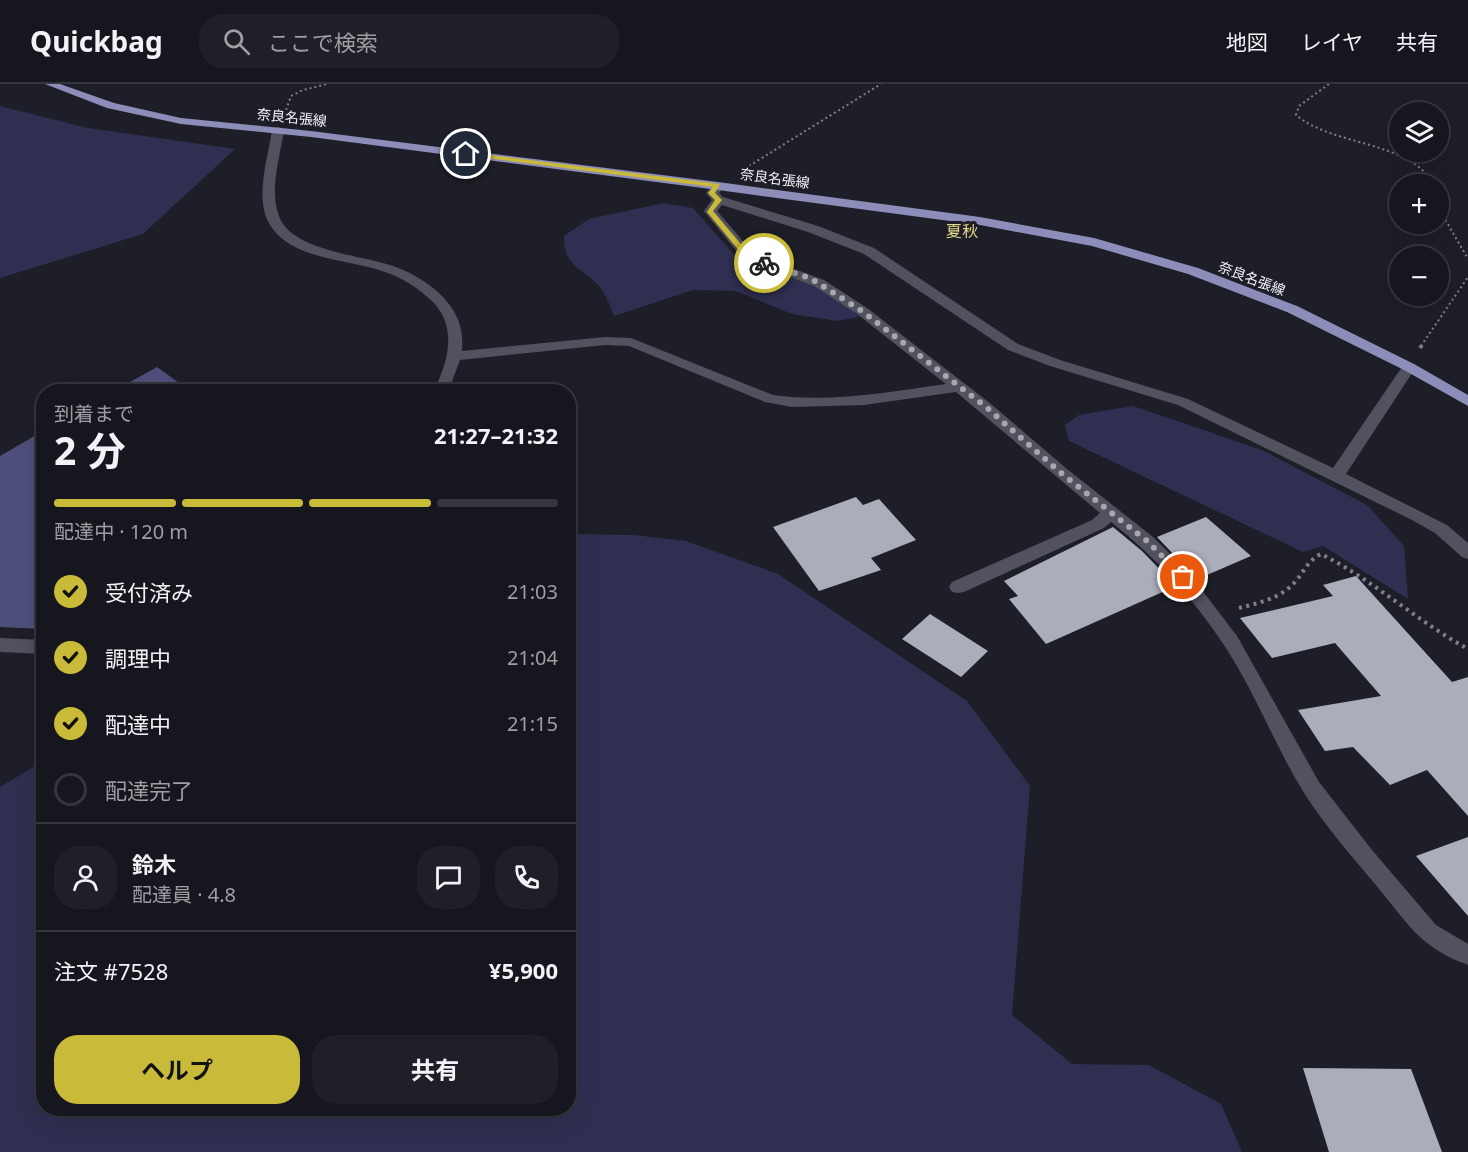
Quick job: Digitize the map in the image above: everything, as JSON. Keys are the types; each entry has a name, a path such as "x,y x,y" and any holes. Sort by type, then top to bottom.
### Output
{"main road":[{"name":"奈良名張線","path":"50,84 111,106 181,121 278,130 718,193 980,221 1104,245 1144,255 1292,309 1409,367 1468,401"}],"street":[{"path":"278,130 269,202 276,226 301,243 330,254 381,266 418,282 432,293 452,318 455,356 445,384"},
{"path":"1468,553 1441,529 1337,475 1183,402 1055,363 1013,347 869,251 718,193 710,211 749,257 819,283 862,311 986,407 1061,473 1112,512 1170,563 1214,615 1232,641 1312,788 1365,857 1428,932 1453,949 1468,955"},
{"path":"455,356 605,341 631,342 770,399 801,404 823,404 959,387"},
{"path":"1337,475 1409,367"},
{"path":"958,587 1098,524 1112,512"},
{"path":"0,645 36,647"}],"path":[{"path":"278,130 291,96 303,90 327,84"},
{"path":"718,193 881,84"},
{"path":"1329,84 1299,106 1296,115 1307,125 1387,153 1420,168 1427,174"},
{"path":"1449,229 1468,259"},
{"path":"1409,367 1432,327 1455,301 1468,277"},
{"path":"1214,615 1273,599 1298,579 1311,558 1321,554 1361,576 1445,636 1468,649"}],"shaded area":[{"path":"0,106 88,128 235,149 143,234 0,278"},
{"path":"664,203 693,208 739,260 815,286 850,308 859,317 838,321 792,314 736,291 693,290 614,316 601,289 570,260 564,236 589,219"},
{"path":"1133,406 1262,450 1367,505 1404,546 1408,599 1323,546 1303,552 1069,441 1065,425 1079,415"},
{"path":"576,534 634,535 686,541 778,574 967,701 1030,786 1012,1015 1072,1064 1149,1065 1221,1104 1242,1152 0,1152 0,787 36,765 36,1116 576,1116"}],"water":[{"path":"157,367 180,384 127,384"},
{"path":"36,435 36,629 0,627 0,456"}],"building":[{"path":"856,497 863,505 879,499 916,540 871,558 881,570 819,591 773,527"},
{"path":"1206,517 1251,556 1207,575 1205,571 1194,576 1157,537"},
{"path":"1113,527 1142,551 1176,586 1046,644 1009,599 1018,596 1004,581"},
{"path":"1356,576 1452,682 1468,677 1468,816 1427,770 1390,785 1353,747 1325,751 1298,710 1381,696 1335,643 1272,658 1240,618 1333,596 1323,585"},
{"path":"930,614 988,651 961,677 902,639"},
{"path":"1468,837 1468,916 1416,856"},
{"path":"1303,1068 1411,1069 1442,1152 1329,1152"}],"way so far":[{"path":"764,263 810,278 862,311 986,407 1061,473 1147,541 1183,577"}],"district":[{"name":"夏秋","path":"962,231"}],"route":[{"path":"466,154 718,186 712,193 719,200 710,211 749,257 764,263"}]}
